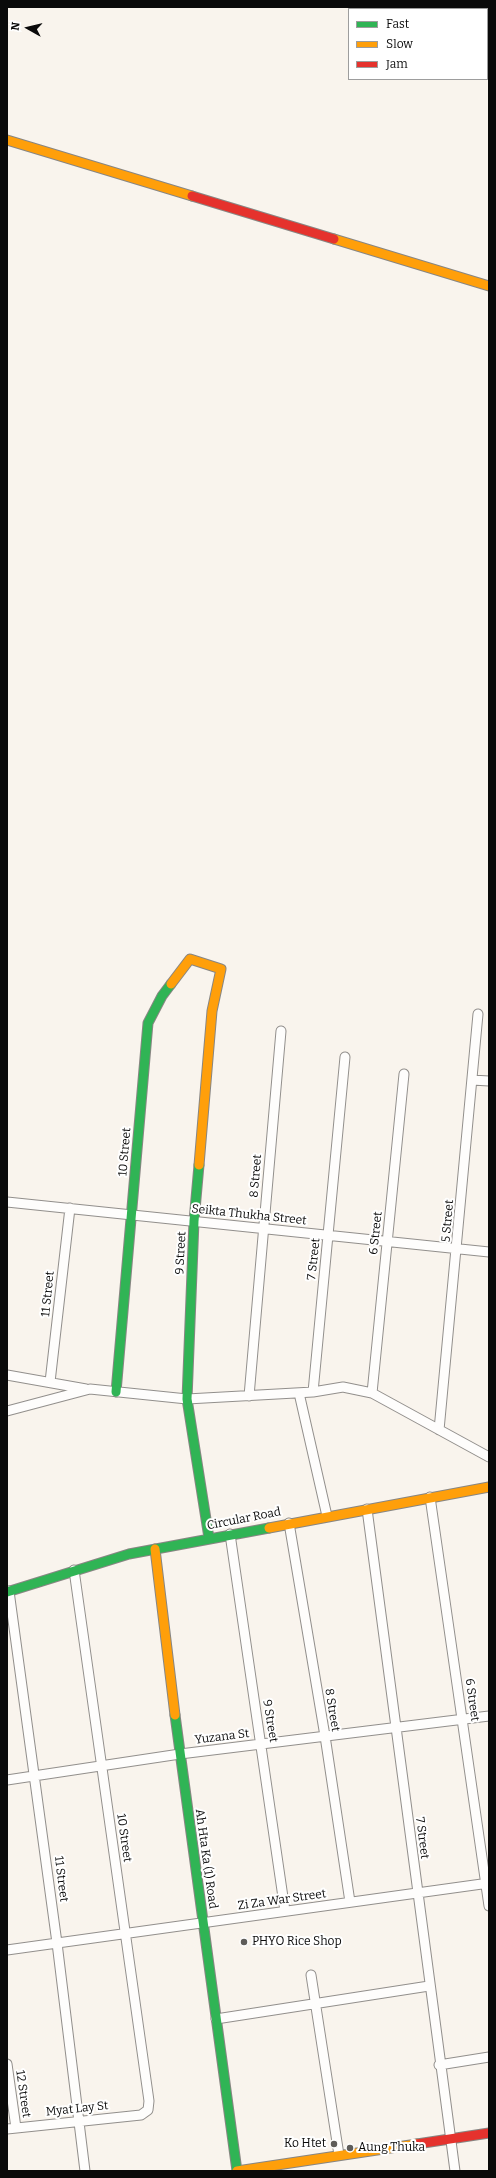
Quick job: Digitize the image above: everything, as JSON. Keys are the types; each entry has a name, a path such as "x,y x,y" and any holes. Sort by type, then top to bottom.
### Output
{"street":[{"path":"7,140 489,286"},
{"name":"10 Street","path":"116,1392 148,1023 162,996 190,959 221,969"},
{"name":"9 Street","path":"209,1538 186,1399 194,1221 212,1011 221,969"},
{"name":"5 Street","path":"439,1430 478,1014"},
{"name":"8 Street","path":"249,1396 281,1031"},
{"name":"7 Street","path":"313,1392 345,1057"},
{"name":"6 Street","path":"372,1393 404,1074"},
{"path":"472,1080 489,1081"},
{"name":"Seikta Thukha Street","path":"7,1202 489,1252"},
{"name":"11 Street","path":"50,1382 70,1208"},
{"path":"7,1375 90,1390 186,1399 313,1392 343,1387 372,1393 489,1457"},
{"path":"7,1411 90,1390"},
{"path":"299,1393 327,1516"},
{"name":"Circular Road","path":"8,1592 74,1570 129,1554 289,1523 489,1487"},
{"name":"6 Street","path":"430,1497 487,1883 489,1906"},
{"name":"7 Street","path":"367,1509 429,1986 455,2171"},
{"name":"8 Street","path":"289,1523 325,1736 350,1902"},
{"name":"9 Street","path":"230,1534 262,1744 285,1911"},
{"name":"Ah Hta Ka (1) Road","path":"155,1549 180,1754 237,2171"},
{"name":"10 Street","path":"74,1570 149,2101 148,2110"},
{"name":"11 Street","path":"8,1592 35,1776 85,2171"},
{"name":"Yuzana St","path":"7,1780 180,1754 489,1716"},
{"name":"Zi Za War Street","path":"7,1950 487,1883"},
{"path":"311,1974 339,2155"},
{"path":"216,2019 316,2005 429,1986"},
{"path":"440,2065 489,2057"},
{"name":"12 Street","path":"7,2064 12,2129"},
{"name":"Myat Lay St","path":"12,2129 79,2120 141,2115 148,2110"},
{"path":"237,2171 489,2133"}],"traffic: fast":[{"path":"116,1392 148,1023 162,996 171,984"},
{"path":"199,1165 194,1221 187,1399 209,1538"},
{"path":"7,1592 129,1554 269,1528"},
{"path":"175,1715 237,2171"}],"traffic: slow":[{"path":"7,140 192,196"},
{"path":"334,239 489,286"},
{"path":"171,984 190,959 221,969 212,1011 199,1165"},
{"path":"269,1528 489,1487"},
{"path":"155,1549 175,1715"},
{"path":"237,2171 417,2144"}],"traffic: jam":[{"path":"192,196 334,239"},
{"path":"417,2144 489,2133"}],"place":[{"name":"PHYO Rice Shop","path":"244,1942"},
{"name":"Ko Htet","path":"334,2144"},
{"name":"Aung Thuka","path":"350,2148"}]}
